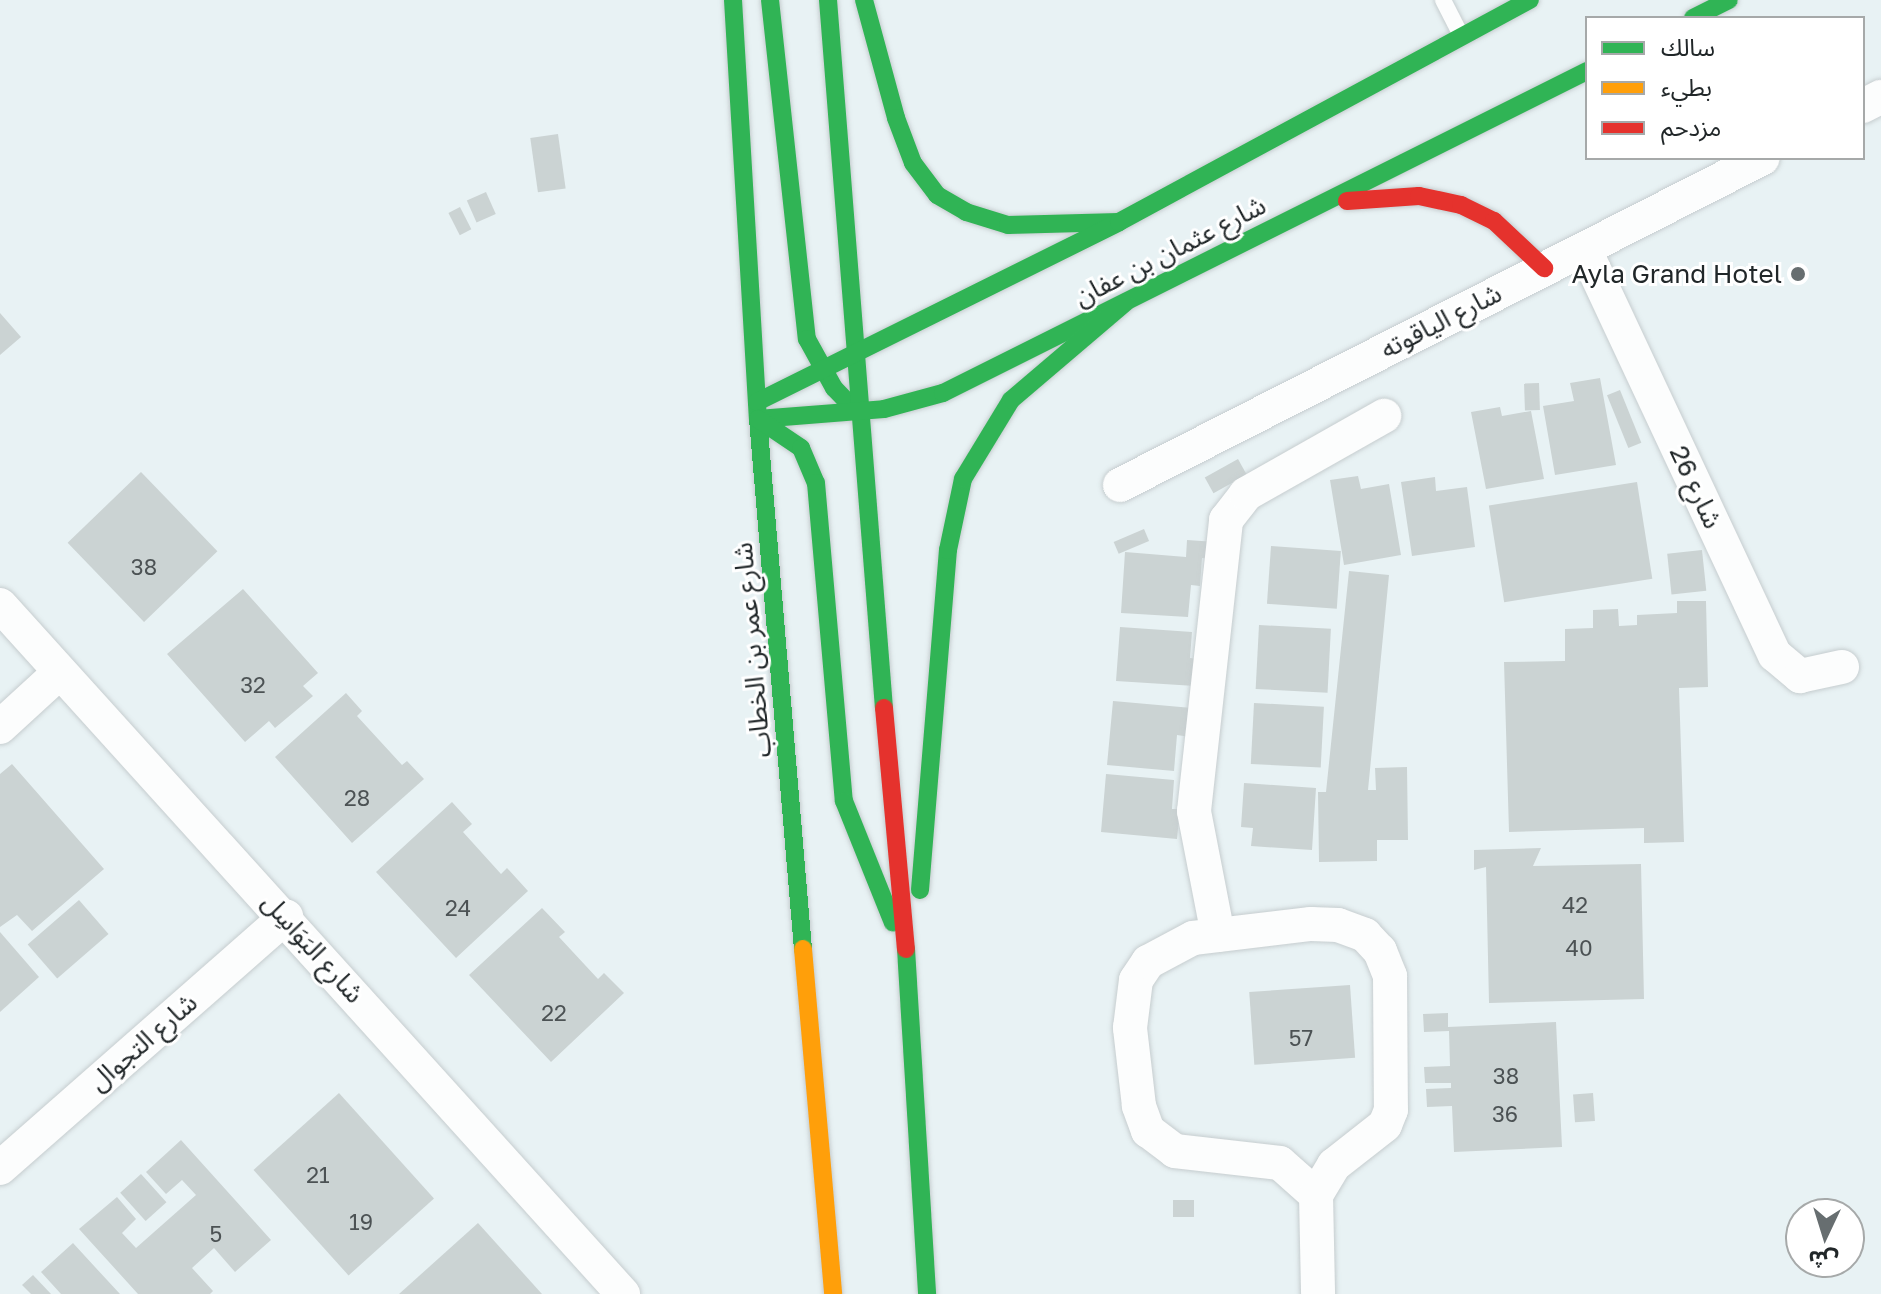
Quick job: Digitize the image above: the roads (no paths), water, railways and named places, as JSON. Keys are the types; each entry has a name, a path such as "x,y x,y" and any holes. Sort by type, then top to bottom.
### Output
{"main road":[{"name":"شارع عمر بن الخطاب","path":"733,0 758,411 833,1294"},
{"path":"770,0 800,304 807,339 822,367 857,412"},
{"path":"828,0 857,412 906,946 927,1294"},
{"path":"864,0 896,118 913,163 937,195 966,212 1008,225 1119,222"},
{"name":"شارع عثمان بن عفان","path":"758,411 822,367 1119,222 1530,0"},
{"path":"1697,16 1729,0"},
{"name":"شارع عثمان بن عفان","path":"758,411 857,412 943,393 1585,72"},
{"path":"1321,204 1419,196 1461,205 1494,221 1544,268"},
{"path":"906,946 922,880 948,550 963,479 1011,400 1125,303"},
{"path":"758,411 801,448 811,465 844,801 877,893 906,946"}],"street":[{"name":"شارع الياقوته","path":"1120,485 1759,160"},
{"name":"شارع 26","path":"1585,250 1775,655 1800,676 1842,667"},
{"path":"1218,935 1194,811 1226,520 1246,494 1384,416"},
{"name":"شارع البَوَاسِل","path":"0,605 286,917 623,1294"},
{"path":"0,727 60,672"},
{"name":"شارع التجوال","path":"0,1168 286,917"},
{"path":"1316,1195 1280,1163 1175,1151 1148,1131 1139,1106 1130,1028 1136,980 1148,962 1170,948 1218,935 1338,925 1365,935 1380,951 1390,976 1391,1110 1385,1125 1334,1165 1316,1195 1318,1294"}],"lane":[{"path":"1443,0 1461,35"}],"place":[{"name":"Ayla Grand Hotel","path":"1798,274"}]}
